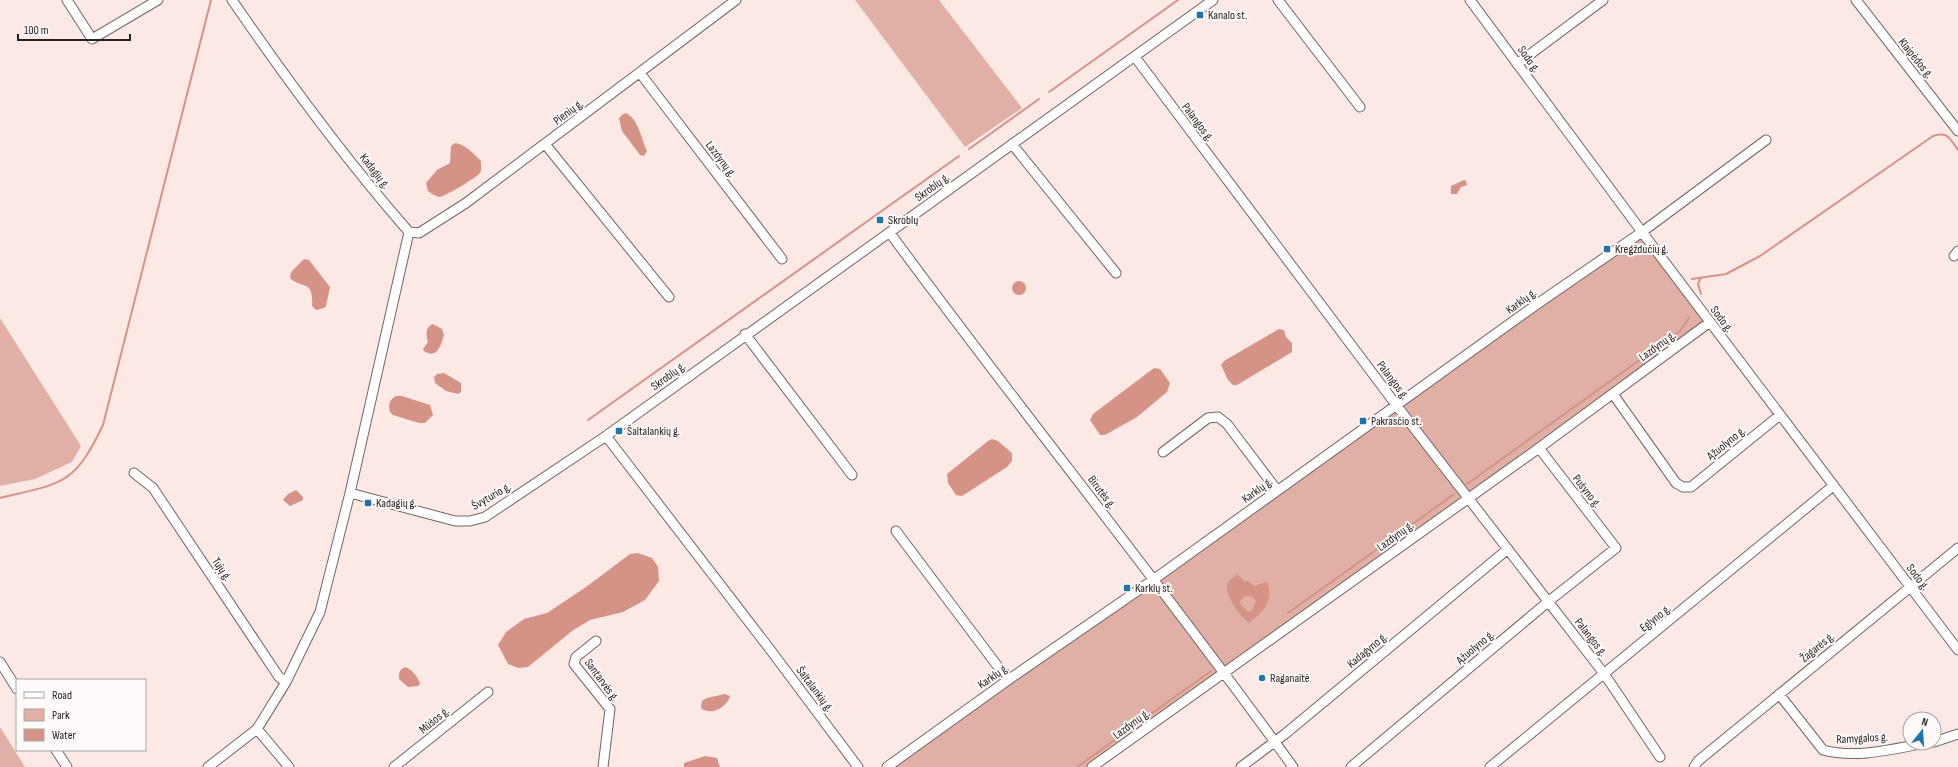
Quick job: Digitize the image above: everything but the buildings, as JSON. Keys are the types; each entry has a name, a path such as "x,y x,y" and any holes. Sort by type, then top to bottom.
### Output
{"street":[{"path":"67,0 92,40 158,0"},
{"name":"Kadagių g.","path":"232,0 279,68 386,205 409,232"},
{"name":"Pienių g.","path":"409,232 419,232 466,203 736,0"},
{"name":"Skroblų g.","path":"606,436 745,334 890,233 1213,0"},
{"path":"1278,0 1360,107"},
{"name":"Sodo g.","path":"1470,0 1642,232 1958,650"},
{"path":"1517,64 1602,0"},
{"name":"Klaipėdos g.","path":"1856,0 1958,131"},
{"name":"Palangos g.","path":"1134,57 1397,406 1605,674 1660,757"},
{"name":"Lazdynų g.","path":"640,73 782,259"},
{"path":"1642,232 1766,140"},
{"path":"545,144 669,297"},
{"path":"1012,144 1116,273"},
{"path":"208,767 257,729 286,682 320,612 350,493 409,232"},
{"name":"Karklų g.","path":"887,767 1008,680 1154,580 1540,302 1642,232"},
{"name":"Birutės g.","path":"890,233 980,355 1224,672 1293,767"},
{"name":"Lazdynų g.","path":"1092,767 1539,448 1710,322"},
{"path":"745,334 852,475"},
{"name":"Ąžuolyno g.","path":"1613,394 1676,483 1683,487 1691,487 1780,415"},
{"path":"1163,452 1208,418 1218,417 1227,424 1277,490"},
{"name":"Švyturio g.","path":"350,493 455,521 470,521 485,517 606,436"},
{"name":"Šaltalankių g.","path":"606,436 772,652 858,767"},
{"name":"Pušyno g.","path":"1539,448 1616,548"},
{"name":"Tujų g.","path":"134,473 153,488 279,677 286,682"},
{"name":"Eglyno g.","path":"1490,767 1833,486"},
{"path":"896,531 1008,680"},
{"name":"Ąžuolyno g.","path":"1352,767 1549,601 1616,548"},
{"name":"Žagarės g.","path":"1694,767 1698,761 1958,548"},
{"name":"Kadagyno g.","path":"1240,767 1275,742 1508,549"},
{"name":"Santarvės g.","path":"596,641 576,657 574,664 610,709 603,767"},
{"path":"0,662 16,686"},
{"name":"Mūšos g.","path":"394,767 488,692"},
{"name":"Ramygalos g.","path":"1779,694 1823,750 1834,753 1880,751 1902,747"},
{"path":"257,729 289,767"},
{"path":"1942,739 1958,734"},
{"path":"57,751 67,767"}],"green space":[{"path":"855,0 939,0 1022,108 965,147"},
{"path":"1642,232 1710,322 1089,767 887,767"},
{"path":"0,318 81,446 72,462 35,479 0,486"},
{"path":"0,727 25,767 0,767"}],"water":[{"path":"626,113 637,125 647,151 644,156 640,155 622,131 619,118"},
{"path":"455,143 466,147 481,161 481,172 454,190 438,197 428,191 426,183 437,170 450,163 451,146"},
{"path":"1464,180 1466,181 1467,185 1461,187 1457,194 1451,194 1451,186"},
{"path":"304,259 309,260 330,287 326,306 324,308 316,310 312,306 312,297 309,288 290,278 291,272"},
{"path":"1019,281 1024,283 1026,288 1024,293 1019,295 1014,293 1012,288 1014,283"},
{"path":"433,324 442,329 444,335 438,350 432,354 424,351 423,349 428,342 427,329"},
{"path":"1279,329 1284,330 1286,337 1292,343 1292,352 1237,385 1233,385 1228,380 1221,365 1224,361"},
{"path":"1154,368 1160,369 1170,383 1167,392 1137,417 1105,435 1100,435 1090,420 1093,414"},
{"path":"444,373 461,383 461,392 458,394 446,391 435,383 434,377 437,374"},
{"path":"396,396 402,396 430,405 433,415 425,423 419,423 393,415 390,412 389,405 390,401"},
{"path":"992,439 998,441 1012,453 1012,461 1007,467 962,496 956,495 948,483 947,474"},
{"path":"296,490 303,497 303,500 290,506 283,500 288,494"},
{"path":"638,553 652,558 658,567 659,581 645,600 623,612 590,620 572,631 528,667 518,668 508,664 498,645 506,632 524,619 547,613 586,587 630,554"},
{"path":"1237,574 1244,581 1248,581 1254,586 1267,582 1269,589 1266,606 1263,611 1249,623 1237,610 1228,593 1228,583","holes":["1250,596 1256,601 1252,611 1248,612 1241,605 1240,601 1244,597"]},
{"path":"405,667 412,671 416,676 420,684 418,686 408,687 399,679 400,672"},
{"path":"725,694 730,696 725,704 718,710 709,711 701,708 702,701 707,698"},
{"path":"705,756 717,758 720,767 684,767 684,763"}],"waterway":[{"path":"0,498 38,489 64,479 74,471 83,460 93,445 103,425 211,0"},
{"path":"1049,92 1178,0"},
{"path":"969,149 1039,99"},
{"path":"1692,279 1726,274 1760,256 1933,136 1945,135 1951,139 1958,150"},
{"path":"588,420 959,156"},
{"path":"1701,278 1698,284 1701,294"},
{"path":"1467,484 1680,331 1689,318"},
{"path":"1288,613 1453,495"},
{"path":"1077,767 1211,671"}],"place":[{"name":"Kanalo st.","path":"1200,15"},
{"name":"Skroblų","path":"880,220"},
{"name":"Kregždučių g.","path":"1607,249"},
{"name":"Pakrasčio st.","path":"1363,421"},
{"name":"Šaltalankių g.","path":"619,431"},
{"name":"Kadagių g.","path":"368,503"},
{"name":"Karklų st.","path":"1127,588"},
{"name":"Raganaitė","path":"1262,678"}]}
